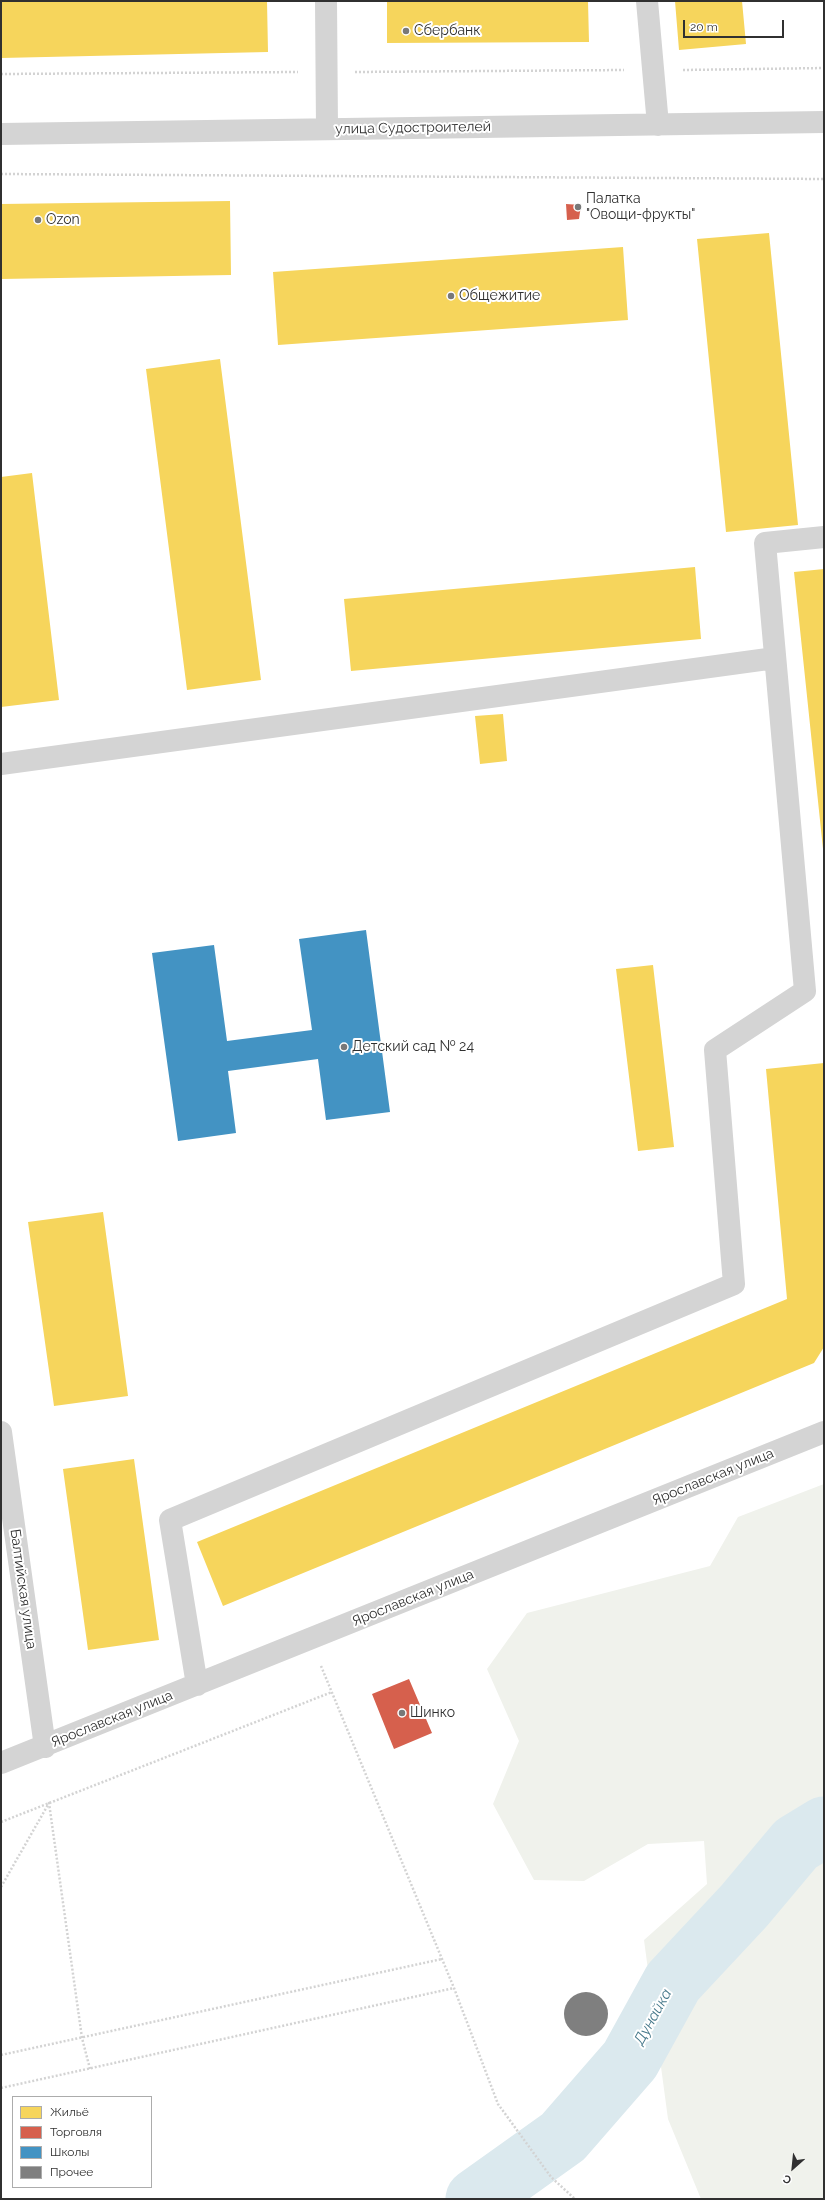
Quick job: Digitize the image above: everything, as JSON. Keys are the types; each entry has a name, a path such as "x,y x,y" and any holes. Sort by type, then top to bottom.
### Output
{"street":[{"path":"326,1 327,129"},
{"path":"647,1 658,125"},
{"name":"улица Судостроителей","path":"1,134 824,122"},
{"path":"197,1685 170,1520 734,1284 715,1050 805,991 765,543 824,537"},
{"path":"1,764 775,658"},
{"name":"Балтийская улица","path":"1,1432 44,1747"},
{"name":"Ярославская улица","path":"1,1763 44,1747 824,1432"}],"path":[{"path":"1,74 824,68"},
{"path":"1,174 824,179"},
{"path":"311,1639 454,1988 498,2104 551,2177 574,2199"},
{"path":"1,1822 332,1692"},
{"path":"1,1887 49,1803"},
{"path":"49,1803 82,2038 90,2068"},
{"path":"1,2055 442,1959"},
{"path":"1,2088 454,1988"}],"shaded area":[{"path":"824,1484 824,2199 701,2199 668,2119 644,1940 707,1884 704,1841 648,1844 584,1881 534,1880 493,1804 519,1741 487,1669 527,1613 710,1566 738,1517"}],"building: Жильё":[{"path":"1,1 267,1 268,52 1,58"},
{"path":"387,1 588,1 589,42 387,43"},
{"path":"675,1 742,1 746,44 679,50"},
{"path":"230,201 231,275 1,279 1,204"},
{"path":"769,233 798,525 726,532 697,239"},
{"name":"Общежитие","path":"623,247 628,320 278,345 273,272"},
{"path":"220,359 261,680 187,690 146,369"},
{"path":"32,473 59,700 1,707 1,477"},
{"path":"695,567 701,639 351,671 344,599"},
{"path":"824,569 824,849 823,849 794,572"},
{"path":"503,714 507,761 480,764 475,716"},
{"path":"653,965 674,1147 638,1151 616,969"},
{"path":"824,1063 824,1347 814,1363 223,1606 197,1542 787,1299 766,1069"},
{"path":"103,1212 128,1396 54,1406 28,1222"},
{"path":"134,1459 159,1640 88,1650 63,1469"}],"building: Торговля":[{"path":"566,204 581,205 579,219 567,220"},
{"name":"Шинко","path":"409,1679 432,1733 394,1749 372,1694"}],"building: Школы":[{"path":"366,930 390,1112 326,1120 318,1059 228,1071 236,1133 178,1141 152,953 214,945 227,1041 312,1030 299,939"}],"building: Прочее":[{"path":"590,1992 602,1998 607,2006 607,2022 602,2030 594,2035 582,2036 570,2030 565,2022 564,2010 570,1998 578,1993"}],"waterway":[{"name":"Дунайка","path":"476,2199 563,2137 630,2060 673,1982 744,1906 796,1844 824,1827"}],"place":[{"name":"Сбербанк","path":"406,31"},
{"name":"Палатка \"Овощи-фрукты\"","path":"578,207"},
{"name":"Ozon","path":"38,220"},
{"name":"Общежитие","path":"451,296"},
{"name":"Детский сад № 24","path":"344,1047"},
{"name":"Шинко","path":"402,1713"}]}
